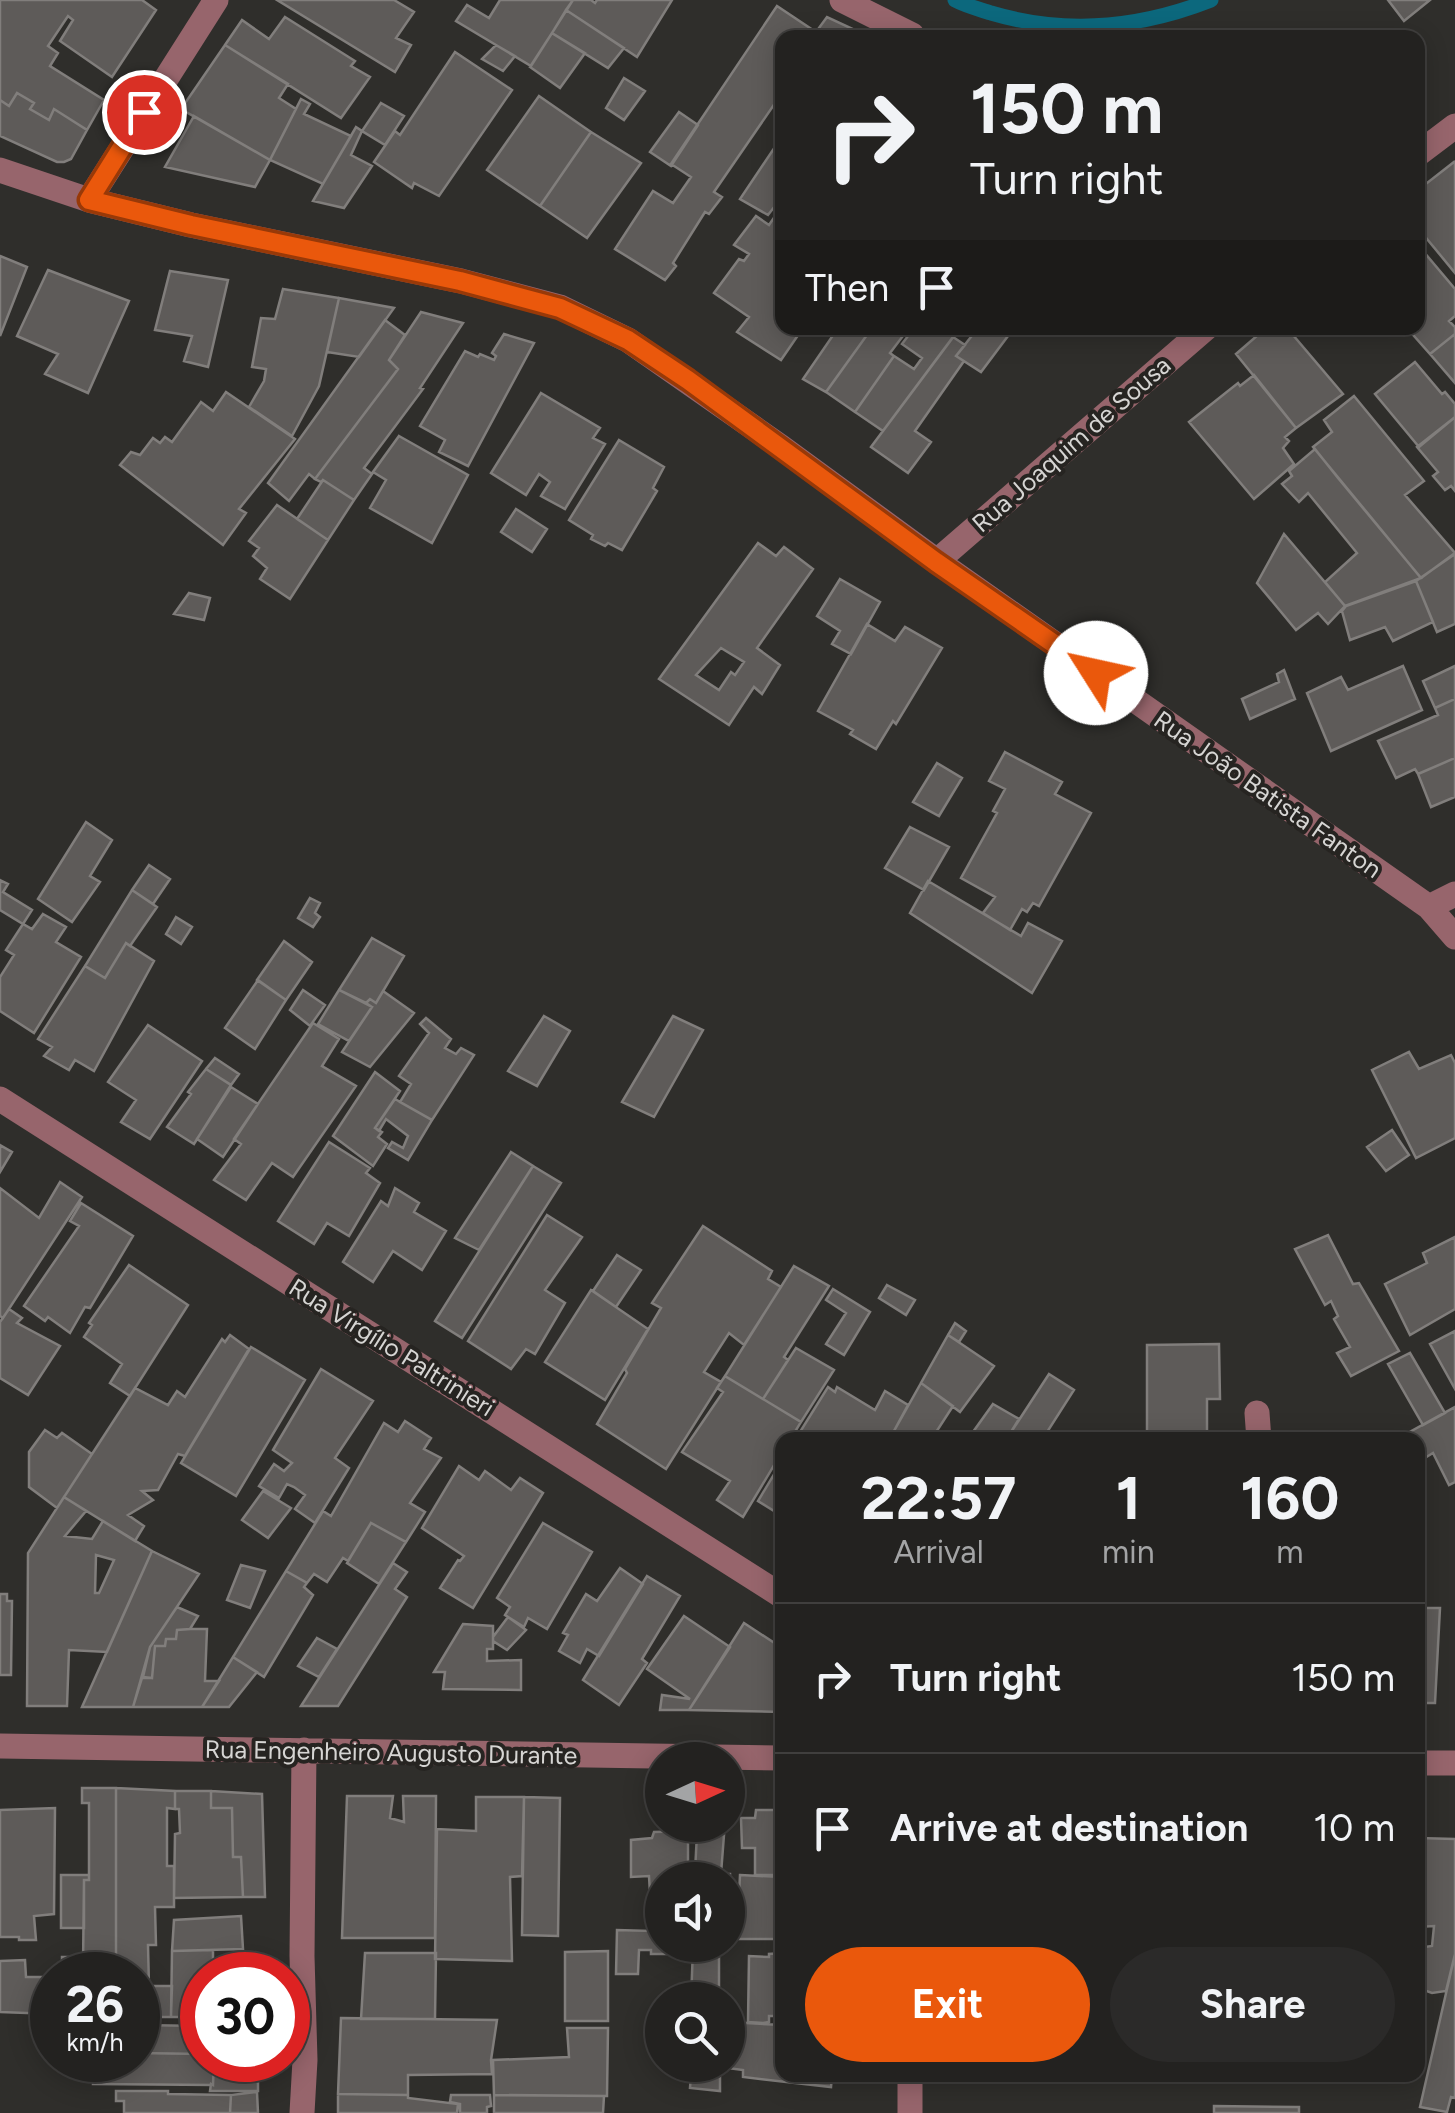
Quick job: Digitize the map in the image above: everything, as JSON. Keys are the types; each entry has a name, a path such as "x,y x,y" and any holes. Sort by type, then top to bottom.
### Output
{"street":[{"path":"89,200 216,0"},
{"path":"842,0 902,30"},
{"path":"1425,149 1455,126"},
{"name":"Rua João Batista Fanton","path":"0,170 89,200 460,281 560,308 628,340 936,562 1430,907 1455,937"},
{"name":"Rua Joaquim de Sousa","path":"936,562 1198,335"},
{"path":"1430,907 1455,894"},
{"name":"Rua Virgílio Paltrinieri","path":"0,1100 775,1592"},
{"path":"1258,1414 1259,1432"},
{"name":"Rua Engenheiro Augusto Durante","path":"0,1746 775,1758"},
{"path":"302,2113 304,1750"},
{"path":"1425,1763 1455,1763"},
{"path":"910,2082 910,2113"}],"building":[{"path":"0,0 142,0 156,10 112,77 60,41 73,20 68,16 48,46 58,53 50,66 104,100 87,130 54,109 49,120 30,109 34,103 17,93 9,106 0,100"},
{"path":"277,0 394,0 414,12 396,38 411,45 395,72"},
{"path":"500,0 573,0 531,66 456,21 467,5 489,18"},
{"path":"573,0 672,0 637,57 566,10"},
{"path":"1388,0 1430,0 1404,21"},
{"path":"777,6 813,30 775,30 775,103 714,192 722,197 709,214 705,212 665,280 615,249 653,191 673,203 691,177 671,164"},
{"path":"566,10 624,48 608,68 552,33"},
{"path":"285,17 355,61 351,66 370,77 341,118 225,45 242,20 269,39"},
{"path":"827,17 855,30 817,30"},
{"path":"552,33 585,53 560,88 530,67"},
{"path":"225,45 288,84 279,98 296,109 270,160 181,109"},
{"path":"496,45 515,56 503,71 482,59"},
{"path":"455,52 512,90 439,196 414,183 412,188 374,162 395,131 400,135"},
{"path":"624,78 645,91 624,120 606,108"},
{"path":"17,93 34,103 30,109 49,120 54,109 87,130 71,159 57,162 0,136 0,100 9,106"},
{"path":"539,96 591,132 540,206 487,170"},
{"path":"301,99 310,104 304,114 351,136 323,184 270,160"},
{"path":"381,103 404,116 385,145 362,131"},
{"path":"679,112 698,125 671,166 650,152"},
{"path":"194,116 270,160 255,187 165,167"},
{"path":"356,127 362,131 351,155 372,166 344,208 313,201"},
{"path":"591,132 641,163 587,238 540,206"},
{"path":"775,147 775,206 768,215 740,199"},
{"path":"1454,162 1455,273 1425,237 1425,185"},
{"path":"756,216 769,225 775,216 775,335 798,335 781,360 737,332 749,317 714,293 739,259 744,261 749,254 734,245"},
{"path":"1425,253 1455,289 1455,316 1449,321 1455,334 1430,354 1413,335 1425,335"},
{"path":"0,256 27,267 0,336"},
{"path":"48,270 129,301 88,393 45,374 58,354 17,336"},
{"path":"170,271 228,280 208,367 184,361 192,336 155,330"},
{"path":"283,289 339,298 319,386 292,436 249,407 264,381 266,369 252,367 261,318 275,319"},
{"path":"339,298 394,308 359,357 327,352"},
{"path":"421,312 463,323 420,388 423,389 364,468 372,474 354,500 315,479 398,369 389,360"},
{"path":"385,320 405,335 389,360 398,369 315,479 309,474 289,501 268,483"},
{"path":"504,334 534,343 468,466 439,452 445,440 420,426 465,351 494,360 496,356 492,353"},
{"path":"1455,334 1455,383 1430,354"},
{"path":"833,335 867,335 826,392 803,379"},
{"path":"867,335 904,335 890,353 894,356 855,412 826,392"},
{"path":"909,335 955,335 883,431 855,412 894,356 914,369 922,358 902,344"},
{"path":"972,335 1009,335 981,372 956,356"},
{"path":"1258,335 1293,335 1343,394 1296,428 1236,354"},
{"path":"953,337 965,345 956,356 964,361 915,431 931,442 908,473 871,447"},
{"path":"1415,362 1455,404 1455,417 1419,447 1375,394"},
{"path":"1254,375 1296,428 1285,437 1289,441 1283,448 1294,464 1254,499 1189,422"},
{"path":"226,392 295,439 239,509 246,513 223,545 120,465 131,452 140,455 153,438 160,443 165,437 172,442 201,402 213,411"},
{"path":"541,393 600,428 593,438 605,444 565,509 541,496 550,482 539,474 526,495 491,473"},
{"path":"1354,396 1424,481 1405,495 1455,553 1421,578 1313,447 1332,432 1324,420"},
{"path":"1455,417 1455,491 1451,486 1445,490 1433,476 1438,472 1417,447"},
{"path":"399,436 468,475 432,543 370,508 386,480 373,472"},
{"path":"619,440 664,467 653,488 657,491 622,550 591,539 593,535 569,520"},
{"path":"1315,449 1421,578 1345,606 1325,582 1357,553 1308,493 1299,502 1282,484 1292,476 1289,471"},
{"path":"323,480 354,500 328,540 297,519"},
{"path":"277,505 328,540 290,599 260,579 267,568 253,556 259,548 249,541"},
{"path":"516,509 547,529 532,552 501,532"},
{"path":"1284,534 1345,606 1328,624 1318,613 1296,630 1257,583"},
{"path":"758,543 776,556 784,547 813,569 757,648 780,665 762,694 754,687 729,725 659,679","holes":["721,648 744,662 735,675 731,672 719,690 696,675"]},
{"path":"1455,554 1455,624 1437,632 1416,581"},
{"path":"840,579 880,602 851,654 832,644 840,631 817,616"},
{"path":"1416,581 1433,622 1393,641 1385,627 1350,640 1342,611 1346,606"},
{"path":"189,593 210,598 204,620 174,614"},
{"path":"867,624 895,641 905,627 942,648 896,724 893,721 876,749 850,734 853,730 818,711"},
{"path":"1403,666 1422,710 1331,751 1307,693 1341,677 1348,690"},
{"path":"1455,666 1455,699 1435,708 1423,681"},
{"path":"1284,670 1295,699 1250,719 1242,699 1279,682 1277,674"},
{"path":"1455,699 1455,758 1418,774 1415,769 1396,778 1378,741 1438,715 1435,708"},
{"path":"1005,752 1062,782 1055,794 1091,813 1039,906 1033,903 1027,912 1022,909 1010,930 983,913 995,897 961,878 997,813 993,811 1005,789 989,781"},
{"path":"1455,758 1455,797 1431,807 1418,774"},
{"path":"937,763 962,778 939,816 913,802"},
{"path":"86,822 112,840 90,876 100,882 72,922 38,899"},
{"path":"910,827 949,847 924,890 885,868"},
{"path":"149,865 170,879 153,904 132,890"},
{"path":"0,880 8,884 3,892 32,910 23,924 0,910"},
{"path":"928,881 1021,936 1028,923 1062,941 1032,993 910,913"},
{"path":"132,890 157,907 130,946 126,943 105,978 85,966"},
{"path":"310,898 320,903 315,913 320,917 313,927 298,918"},
{"path":"43,914 66,927 56,942 81,957 34,1033 0,1011 0,977 14,955 6,950 23,924 32,929"},
{"path":"176,917 192,927 181,944 166,934"},
{"path":"372,938 404,956 376,1003 370,999 366,1003 339,990"},
{"path":"284,941 312,962 286,1000 257,980"},
{"path":"126,943 154,961 94,1071 75,1060 69,1070 44,1056 52,1047 38,1039 85,966 105,978"},
{"path":"258,980 286,1000 255,1049 225,1028"},
{"path":"303,990 325,1005 310,1026 290,1010"},
{"path":"339,990 372,1007 349,1041 318,1024"},
{"path":"383,991 414,1013 370,1067 342,1052 372,1007 366,1003 370,999 376,1003"},
{"path":"544,1016 570,1031 537,1086 508,1071"},
{"path":"673,1016 703,1030 654,1117 622,1102"},
{"path":"426,1018 451,1039 445,1048 456,1054 461,1048 474,1055 432,1120 400,1102 411,1084 399,1076 429,1033 420,1024"},
{"path":"313,1023 339,1039 322,1066 356,1086 293,1177 272,1163 246,1200 214,1180 241,1144 234,1139"},
{"path":"148,1025 202,1061 150,1139 121,1122 136,1100 108,1082"},
{"path":"1409,1052 1419,1069 1451,1055 1455,1063 1455,1138 1416,1158 1372,1070"},
{"path":"215,1058 239,1074 231,1085 206,1069"},
{"path":"206,1069 231,1085 194,1144 167,1127"},
{"path":"375,1072 400,1091 375,1128 382,1132 378,1137 387,1144 373,1166 333,1136"},
{"path":"231,1087 258,1104 223,1157 197,1139"},
{"path":"395,1099 432,1120 408,1160 388,1148 392,1142 403,1148 408,1136 386,1119 379,1131 375,1128"},
{"path":"1392,1130 1409,1155 1386,1171 1367,1147"},
{"path":"329,1142 370,1168 366,1173 380,1183 349,1236 327,1223 314,1244 278,1221"},
{"path":"0,1145 12,1152 0,1172"},
{"path":"511,1152 533,1166 479,1250 455,1238"},
{"path":"533,1166 561,1183 462,1338 435,1321"},
{"path":"60,1182 82,1197 3,1318 0,1188 39,1218"},
{"path":"395,1188 419,1203 414,1212 446,1231 422,1270 393,1251 373,1282 343,1262 381,1201 388,1206"},
{"path":"81,1203 133,1236 90,1308 85,1307 70,1333 24,1306 79,1226 70,1221"},
{"path":"547,1215 582,1237 545,1290 565,1303 535,1354 526,1349 511,1369 468,1341"},
{"path":"703,1226 772,1271 768,1279 781,1287 744,1345 729,1333 704,1372 721,1382 666,1469 597,1424 661,1308 652,1303"},
{"path":"1328,1235 1353,1284 1359,1283 1399,1351 1351,1376 1337,1353 1350,1347 1334,1319 1338,1316 1331,1301 1325,1305 1295,1249"},
{"path":"1455,1237 1455,1309 1410,1335 1385,1284 1427,1263 1423,1253"},
{"path":"617,1255 641,1270 616,1307 593,1291"},
{"path":"129,1265 188,1305 130,1396 110,1383 122,1364 84,1337 92,1325 89,1323"},
{"path":"794,1266 829,1286 784,1357 788,1360 763,1399 725,1376"},
{"path":"887,1285 915,1300 906,1315 879,1298"},
{"path":"833,1289 870,1312 844,1355 826,1344 846,1313 826,1300"},
{"path":"591,1290 648,1329 605,1400 545,1362"},
{"path":"9,1309 22,1318 17,1323 60,1346 28,1395 0,1378 0,1322"},
{"path":"955,1323 966,1331 959,1342 948,1335"},
{"path":"1455,1331 1455,1389 1430,1344"},
{"path":"230,1335 249,1349 185,1456 178,1454 158,1490 142,1491 153,1500 128,1515 144,1526 135,1541 64,1497 135,1388 168,1405 177,1391 185,1397 222,1339 225,1342"},
{"path":"948,1335 994,1366 960,1412 921,1383"},
{"path":"1219,1344 1220,1399 1207,1399 1207,1432 1147,1432 1147,1345"},
{"path":"251,1347 305,1380 236,1496 181,1463"},
{"path":"796,1348 834,1370 801,1422 763,1399"},
{"path":"1410,1353 1445,1413 1423,1425 1388,1364"},
{"path":"321,1369 373,1401 335,1458 349,1468 315,1523 295,1509 305,1495 294,1487 287,1484 279,1498 259,1486 274,1464 284,1471 292,1463 273,1450"},
{"path":"1049,1374 1074,1390 1047,1432 1011,1432"},
{"path":"725,1376 801,1422 795,1432 775,1432 775,1464 743,1517 717,1500 730,1481 682,1452 723,1392 717,1388"},
{"path":"921,1383 953,1406 936,1432 893,1432"},
{"path":"828,1387 835,1392 837,1387 875,1410 885,1391 908,1405 893,1432 800,1432"},
{"path":"993,1404 1019,1419 1011,1432 973,1432"},
{"path":"1455,1407 1455,1482 1449,1485 1433,1453 1425,1458 1425,1432 1410,1432"},
{"path":"405,1421 431,1438 424,1449 441,1458 410,1503 425,1512 406,1542 371,1523 348,1561 343,1558 327,1582 314,1574 307,1583 286,1571 323,1511 331,1516 384,1423 398,1432"},
{"path":"45,1430 57,1438 62,1433 92,1454 57,1508 29,1487 29,1452"},
{"path":"459,1466 479,1480 485,1471 511,1490 520,1478 543,1493 473,1608 440,1588 464,1556 422,1528"},
{"path":"775,1473 775,1512 758,1501"},
{"path":"263,1491 291,1508 268,1538 242,1520"},
{"path":"64,1497 86,1511 65,1536 92,1539 103,1521 152,1551 107,1652 69,1650 67,1706 27,1706 28,1553","holes":["96,1555 114,1560 99,1593 95,1593"]},
{"path":"371,1523 406,1542 379,1584 347,1563"},
{"path":"543,1523 592,1552 547,1629 528,1618 524,1627 505,1615 510,1607 497,1598"},
{"path":"152,1551 199,1574 150,1647 133,1707 82,1707"},
{"path":"393,1563 407,1572 395,1589 407,1597 338,1706 301,1706"},
{"path":"241,1565 265,1571 250,1608 227,1600"},
{"path":"620,1568 643,1584 599,1656 587,1649 580,1663 559,1651 568,1635 563,1633 586,1594 597,1601"},
{"path":"286,1571 307,1583 304,1587 313,1595 264,1677 233,1657"},
{"path":"647,1576 680,1596 642,1659 647,1663 619,1705 583,1680"},
{"path":"0,1594 7,1594 7,1601 12,1601 11,1675 0,1675"},
{"path":"177,1607 198,1616 190,1629 177,1630 176,1639 166,1639 165,1646 155,1646 152,1678 143,1677 150,1647"},
{"path":"1425,1608 1440,1608 1435,1703 1425,1703"},
{"path":"684,1616 730,1647 689,1710 660,1710 662,1695 690,1699 647,1669"},
{"path":"508,1617 526,1630 507,1650 493,1637"},
{"path":"744,1623 775,1643 775,1712 689,1710"},
{"path":"463,1624 493,1626 493,1649 487,1649 487,1661 521,1660 521,1690 443,1689 445,1672 434,1672"},
{"path":"207,1629 205,1681 219,1681 202,1707 133,1707 142,1678 152,1678 155,1646 165,1646 166,1639 176,1639 177,1630"},
{"path":"317,1638 337,1649 319,1677 298,1666"},
{"path":"233,1657 257,1672 229,1707 202,1707"},
{"path":"82,1788 116,1788 116,1952 83,1952 84,1880 89,1880 89,1803 82,1803"},
{"path":"116,1788 175,1791 175,1809 167,1808 167,1866 174,1866 174,1907 155,1907 156,1945 148,1945 148,1952 116,1952"},
{"path":"175,1791 211,1791 211,1808 232,1808 233,1857 241,1857 243,1897 174,1898 175,1834 180,1833"},
{"path":"211,1791 262,1794 265,1897 243,1897 241,1857 233,1857 232,1808 211,1808"},
{"path":"347,1796 393,1796 390,1818 404,1822 403,1796 436,1796 435,1938 342,1938"},
{"path":"476,1797 524,1797 522,1876 510,1877 512,1961 435,1959 437,1829 476,1831"},
{"path":"524,1797 560,1798 558,1936 522,1935"},
{"path":"55,1808 54,1914 34,1916 36,1940 0,1937 0,1810"},
{"path":"756,1810 775,1810 775,1875 755,1875 755,1848 742,1848 745,1818 755,1818"},
{"path":"1425,1838 1455,1839 1455,1954 1446,1991 1432,1993 1425,1990 1425,1947 1432,1946 1434,1926 1425,1927"},
{"path":"631,1840 688,1842 688,1862 645,1862 645,1876 631,1877"},
{"path":"697,1842 723,1842 722,1862 696,1862"},
{"path":"61,1875 89,1875 89,1880 84,1880 84,1928 61,1928"},
{"path":"745,1875 775,1877 775,1939 745,1939"},
{"path":"241,1916 243,1949 172,1951 174,1920"},
{"path":"617,1930 645,1931 645,1950 639,1950 638,1974 616,1974"},
{"path":"213,1950 180,1952 180,2017 171,2017 172,1951"},
{"path":"608,1951 608,2021 565,2021 565,1952"},
{"path":"365,1953 436,1953 435,2019 361,2019"},
{"path":"775,1954 775,2016 769,2016 769,2022 748,2022 749,1956"},
{"path":"1455,1954 1455,2098 1451,2097 1447,2112 1420,2107"},
{"path":"25,1960 26,1977 30,1977 30,2013 0,2012 0,1961"},
{"path":"692,1962 719,1962 719,1982 692,1982"},
{"path":"160,1986 172,1986 171,2017 160,2017"},
{"path":"341,2018 497,2020 492,2074 408,2075 408,2095 338,2094"},
{"path":"745,2023 775,2025 775,2081 745,2077"},
{"path":"160,2025 180,2026 180,2054 160,2053"},
{"path":"567,2028 608,2028 607,2096 494,2095 493,2060 569,2057"},
{"path":"160,2053 180,2054 180,2082 213,2082 213,2085 93,2084 160,2082"},
{"path":"258,2082 258,2091 210,2091 213,2085"},
{"path":"690,2082 720,2082 720,2091 690,2088"},
{"path":"787,2082 831,2082 831,2087"},
{"path":"116,2091 231,2095 230,2113 124,2113 124,2101 116,2101"},
{"path":"257,2092 258,2113 230,2113 231,2095"},
{"path":"338,2094 408,2095 458,2104 457,2113 338,2113"},
{"path":"451,2095 490,2095 491,2106 487,2113 460,2113 460,2104 450,2102"},
{"path":"494,2095 604,2096 603,2113 494,2113"},
{"path":"1214,2106 1299,2107 1299,2113 1214,2113"}],"waterway":[{"path":"955,0 1019,20 1074,26 1157,17 1211,0"}],"route":[{"path":"144,112 89,200 460,281 560,308 628,340 688,380 936,562 1096,673"}]}
